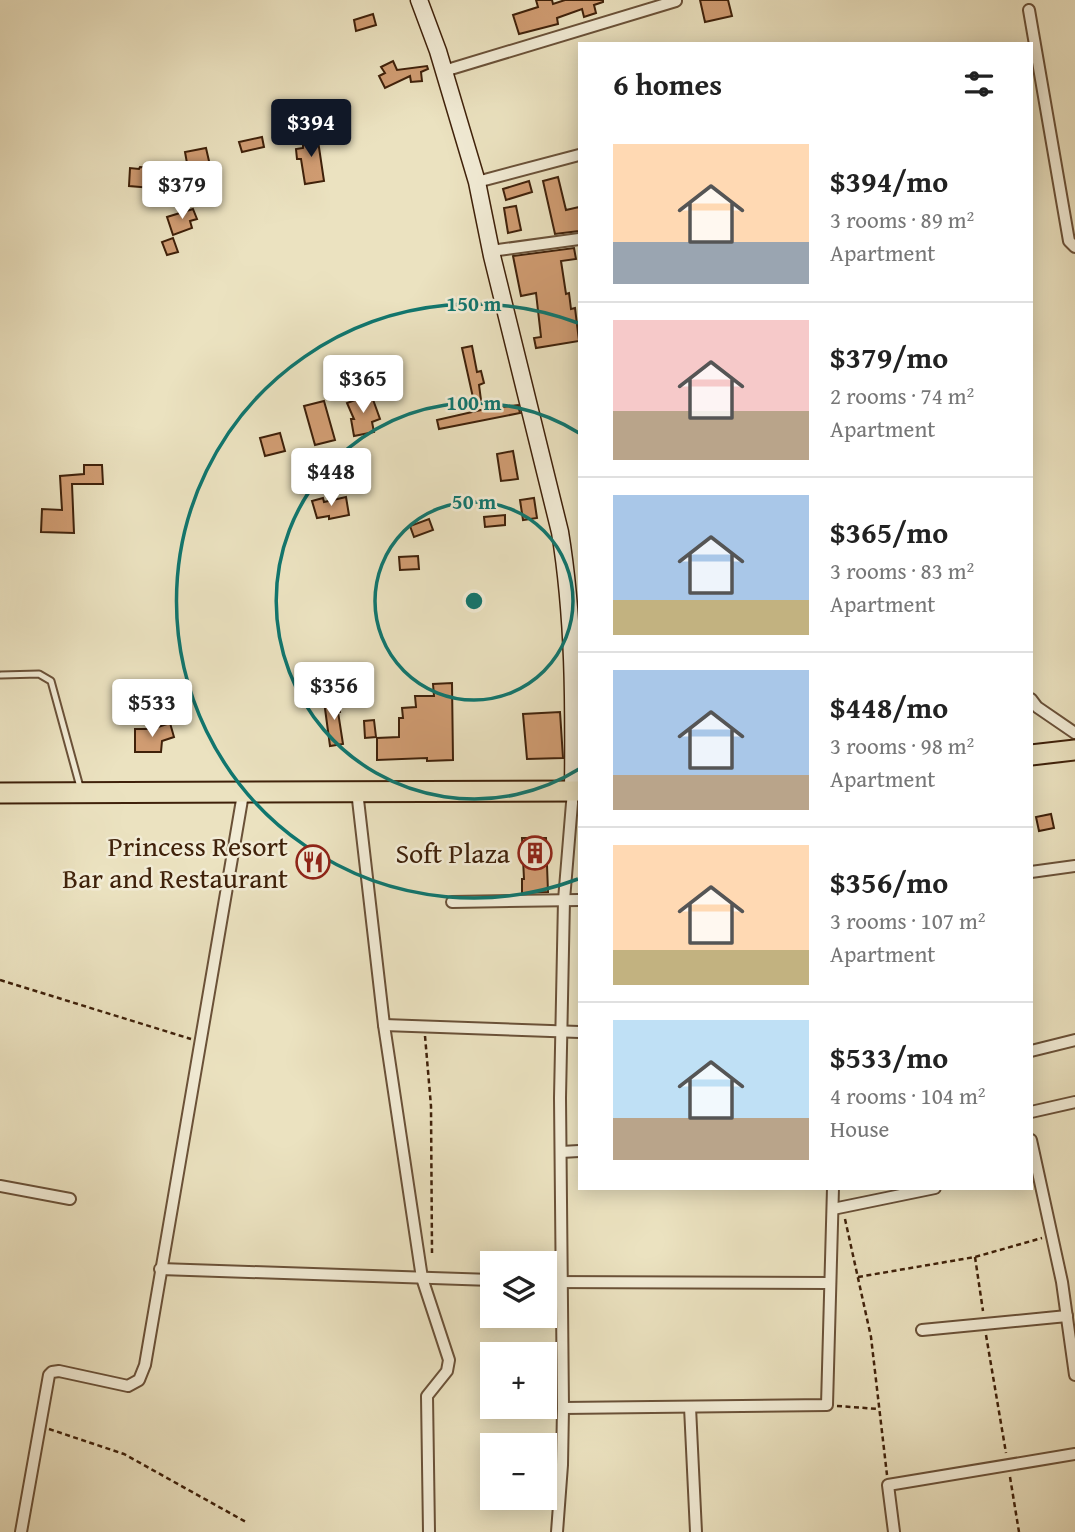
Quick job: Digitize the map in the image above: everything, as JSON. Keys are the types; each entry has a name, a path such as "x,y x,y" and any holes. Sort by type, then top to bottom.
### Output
{"highway":[{"path":"1033,755 1075,750"},
{"path":"0,793 576,791"}],"street":[{"path":"419,0 444,71 477,182 491,251 561,532 575,628 576,791 564,900 561,1152 563,1408 557,1532"},
{"path":"444,71 676,1"},
{"path":"1029,10 1069,241 1075,247"},
{"path":"477,182 578,155"},
{"path":"491,251 578,239"},
{"path":"1033,702 1075,733"},
{"path":"357,791 384,1025 426,1278 449,1360 447,1371 427,1396 429,1532"},
{"path":"21,1532 39,1426 52,1372 59,1371 128,1386 139,1380 145,1365 243,794"},
{"path":"1033,873 1075,866"},
{"path":"452,902 578,900"},
{"path":"384,1025 578,1032"},
{"path":"1033,1050 1075,1040"},
{"path":"1033,1112 1075,1102"},
{"path":"561,1152 578,1151"},
{"path":"1034,1169 1052,1235 1075,1375"},
{"path":"0,1186 70,1199"},
{"path":"563,1408 827,1405 830,1283 837,1208 833,1190"},
{"path":"837,1208 906,1191"},
{"path":"160,1269 480,1280"},
{"path":"557,1282 830,1283"},
{"path":"922,1330 1067,1316"},
{"path":"690,1407 696,1532"},
{"path":"894,1532 888,1485 1075,1454"}],"lane":[{"path":"1,675 39,674 51,681 81,794"}],"path":[{"path":"0,980 201,1042"},
{"path":"424,1027 431,1106 426,1278"},
{"path":"837,1208 858,1278 871,1337 888,1485"},
{"path":"858,1278 975,1257 1052,1235"},
{"path":"975,1257 1019,1532"},
{"path":"827,1405 879,1409"},
{"path":"39,1426 124,1454 246,1522"}],"building":[{"path":"536,0 552,0 553,4 565,0 603,2 594,5 596,13 584,17 582,9 557,18 558,24 519,34 513,15 538,7"},
{"path":"700,0 728,0 732,16 705,22"},
{"path":"373,14 376,25 356,31 354,20"},
{"path":"393,61 397,70 427,66 428,69 421,72 422,81 411,82 410,76 385,88 379,76 385,73 381,67"},
{"path":"317,134 324,181 305,184 301,159 297,159 296,149 303,148 303,135"},
{"path":"262,137 264,147 242,152 239,142"},
{"path":"206,148 214,183 197,186 195,179 190,180 185,152"},
{"path":"130,168 150,168 150,172 153,172 152,188 129,186"},
{"path":"558,177 566,210 578,207 578,231 555,234 543,181"},
{"path":"529,181 532,192 506,200 503,189"},
{"path":"516,206 521,230 508,233 504,208"},
{"path":"193,209 197,219 190,221 192,228 173,235 167,217"},
{"path":"173,238 178,252 167,255 162,242"},
{"path":"574,248 576,259 561,261 566,294 569,293 571,309 575,308 578,341 536,348 534,338 541,337 536,293 521,296 513,256"},
{"path":"472,346 477,372 481,371 484,383 479,385 481,400 474,402 462,348"},
{"path":"371,394 380,419 372,422 374,432 354,436 351,419 354,419 347,403"},
{"path":"324,401 335,440 315,445 304,406"},
{"path":"518,405 520,413 439,429 437,420"},
{"path":"280,433 285,451 265,456 260,438"},
{"path":"513,451 518,479 501,481 497,454"},
{"path":"84,465 102,465 103,484 72,484 74,533 41,532 42,509 62,510 60,476 84,474"},
{"path":"346,497 349,515 329,519 329,516 317,518 312,501 323,498 324,502"},
{"path":"534,498 537,518 523,520 520,500"},
{"path":"505,515 505,525 485,527 484,517"},
{"path":"429,519 433,530 414,537 410,526"},
{"path":"418,556 419,569 400,570 399,557"},
{"path":"452,683 453,760 377,760 377,738 399,737 402,708 416,707 415,696 434,696 433,684"},
{"path":"339,699 338,712 343,744 330,746 324,701"},
{"path":"560,712 563,758 527,759 523,714"},
{"path":"374,720 376,737 365,738 364,721"},
{"path":"170,723 174,737 162,741 161,752 135,752 135,729 152,729"},
{"path":"1051,814 1054,828 1039,831 1036,817"},
{"name":"Soft Plaza","path":"522,838 546,838 548,892 522,893"}],"place":[{"name":"Soft Plaza","path":"535,853"},
{"name":"Princess Resort Bar and Restaurant","path":"313,862"}]}
